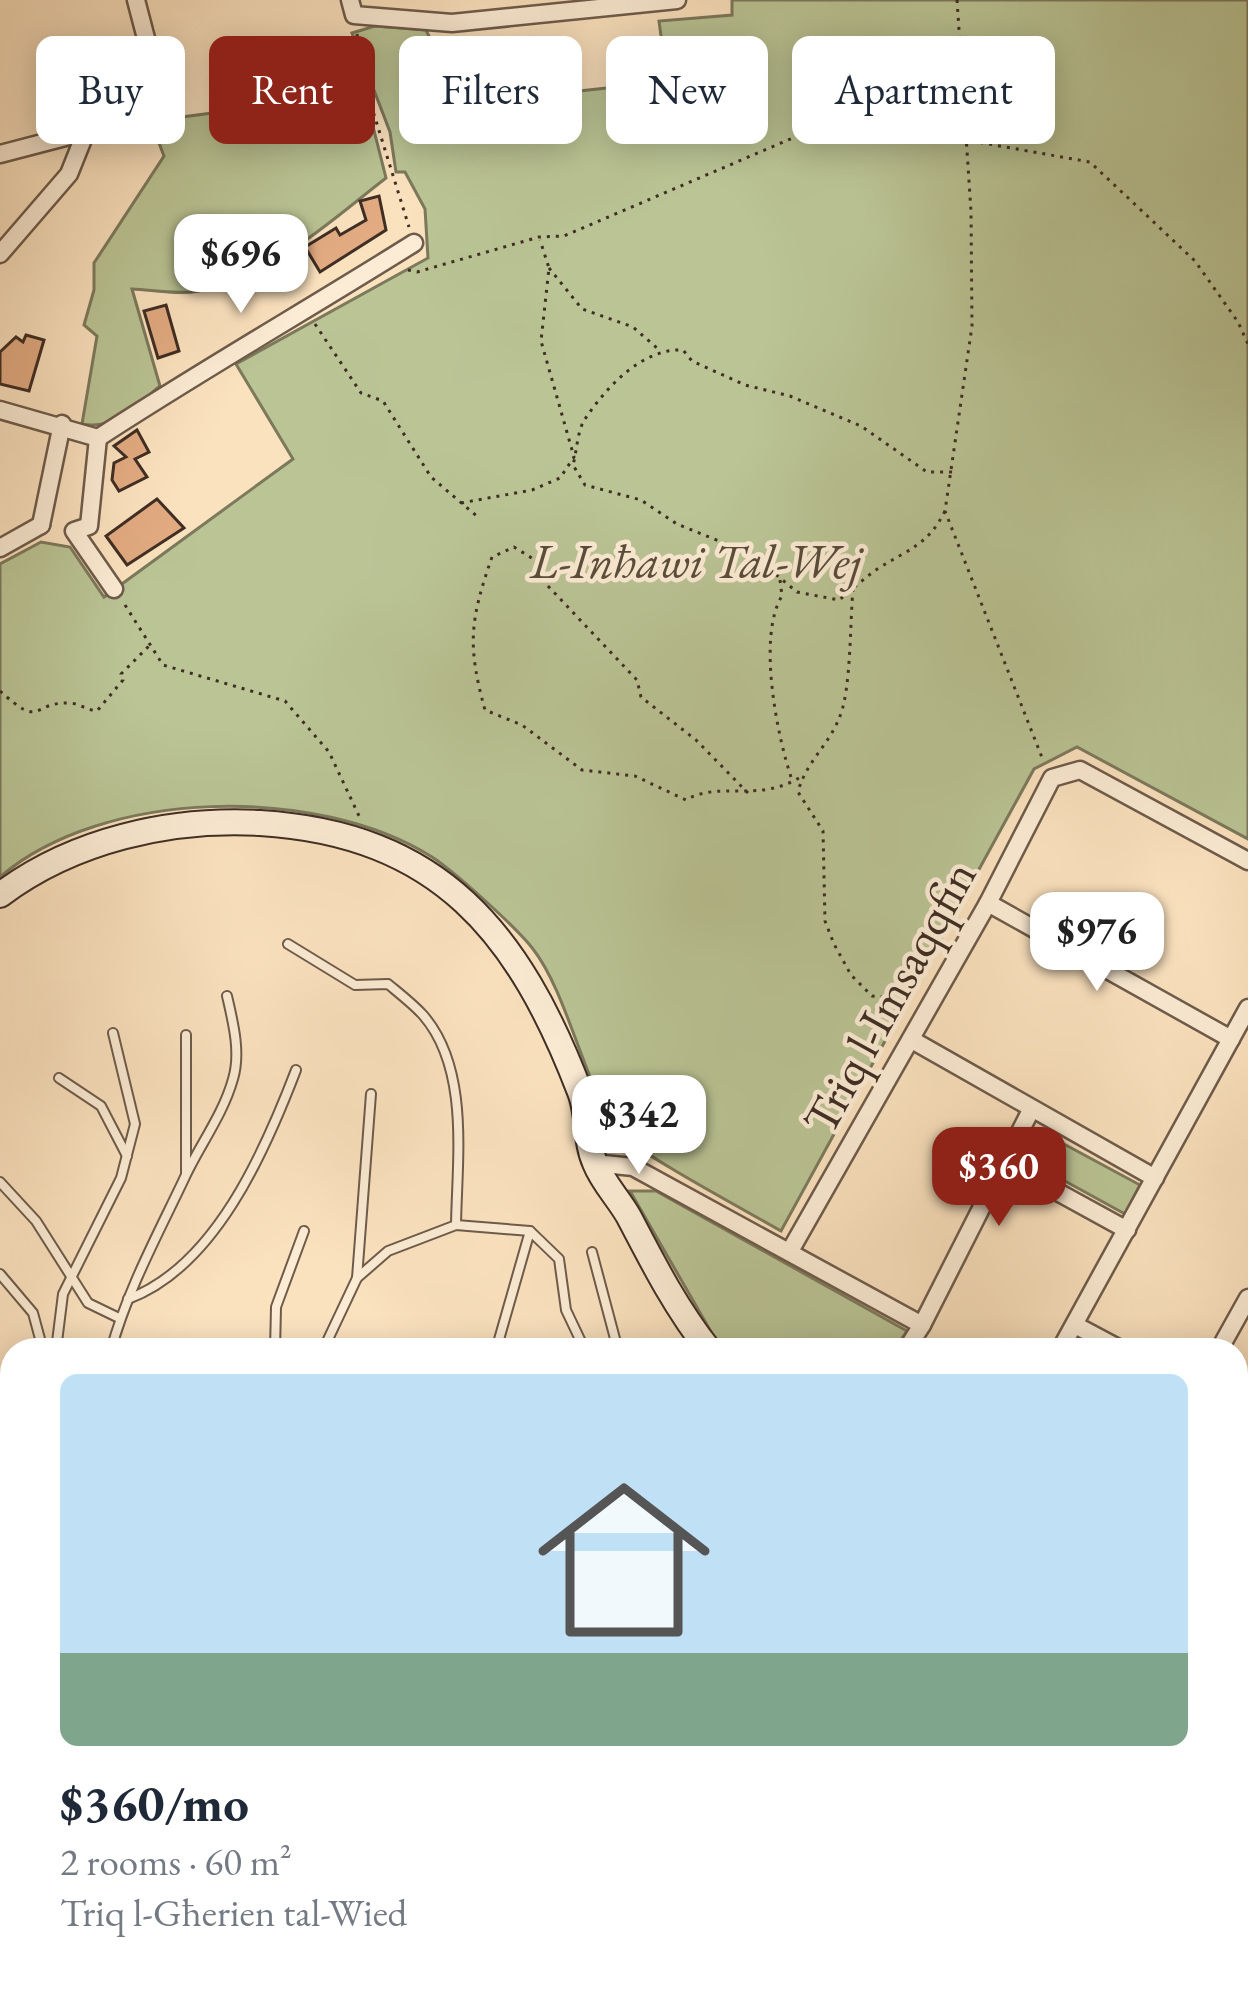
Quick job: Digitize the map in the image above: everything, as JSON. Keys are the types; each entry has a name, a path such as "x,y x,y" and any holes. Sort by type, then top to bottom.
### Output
{"main road":[{"path":"0,895 71,855 152,830 237,822 333,833 372,844 440,880 502,941 530,980 583,1098 594,1162 664,1288 701,1338"}],"street":[{"path":"136,0 145,36"},
{"path":"352,7 452,22 677,0"},
{"path":"0,154 42,144"},
{"path":"0,254 69,174 81,144"},
{"path":"98,438 229,352 307,312 414,243"},
{"path":"0,410 98,438"},
{"path":"41,525 62,424"},
{"path":"0,548 41,525 74,531 89,526 98,438"},
{"path":"74,531 114,589"},
{"path":"1052,778 1080,770 1248,862"},
{"name":"Triq l-Imsaqqfin","path":"790,1251 916,1033 1052,778"},
{"path":"988,903 1231,1039"},
{"path":"1067,1338 1248,1009"},
{"path":"916,1033 1030,1110 1155,1178"},
{"path":"914,1338 1030,1110"},
{"path":"594,1162 633,1167 922,1325"},
{"path":"1003,1162 1127,1230"},
{"path":"1226,1338 1248,1298"},
{"path":"1075,1325 1099,1338"}],"lane":[{"path":"288,944 355,985 388,983 426,1018 451,1068 457,1132 456,1225"},
{"path":"114,1338 127,1300 235,1077 236,1034 227,996"},
{"path":"58,1338 63,1294 128,1157 135,1124 113,1034"},
{"path":"185,1035 186,1174"},
{"path":"127,1300 152,1290 182,1266 215,1226 264,1155 296,1070"},
{"path":"59,1078 101,1106 128,1157"},
{"path":"328,1338 356,1278 371,1094"},
{"path":"0,1182 36,1221 88,1303 119,1318"},
{"path":"356,1278 388,1250 456,1225 530,1231 559,1259 566,1310 579,1338"},
{"path":"499,1338 530,1231"},
{"path":"275,1338 276,1307 304,1232"},
{"path":"592,1252 615,1338"},
{"path":"0,1274 33,1313 40,1338"}],"path":[{"path":"957,0 959,36"},
{"path":"352,7 363,79 414,243"},
{"path":"381,263 417,272 538,236 564,236 792,138"},
{"path":"953,472 928,472 861,425 790,396 746,385 692,361 682,350 659,349 639,361 583,422 574,465 585,485 641,500 676,524 751,554 797,592 839,600 878,568 918,549 933,535 945,511 953,472 972,326 966,144"},
{"path":"989,144 1090,162 1195,261 1248,344"},
{"path":"538,236 549,268 582,308 633,327 659,349"},
{"path":"461,503 532,490 560,478 574,457 542,341 549,268"},
{"path":"307,312 362,393 382,401 431,477 479,518"},
{"path":"945,511 1052,778"},
{"path":"748,793 696,740 641,697 637,680 548,585 535,560 514,547 492,557 479,592 470,656 484,710 522,725 582,770 635,776 686,800 700,791 748,793 778,790 802,776"},
{"path":"780,578 782,596 771,614 773,670 778,739 792,782"},
{"path":"114,589 163,665 285,701 329,752 365,828"},
{"path":"853,589 844,708 833,734 802,776 798,792 824,831 825,921 834,944 851,976 872,996 884,997 916,1033"},
{"path":"0,691 22,711 43,712 73,702 97,711 150,644"}],"green space":[{"name":"L-Inħawi Tal-Wej","path":"732,0 1248,0 1248,839 1077,747 1034,769 781,1231 668,1167 618,1131 533,949 442,864 385,834 331,817 272,808 152,813 95,826 43,848 0,877 0,564 41,542 70,547 104,597 293,459 236,364 428,258 425,209 405,172 396,172 390,132 375,93 375,36 352,33 375,26 426,30 429,36 399,36 399,144 582,144 582,91 606,88 606,144 768,144 768,36 661,36 659,21 732,15"},
{"path":"209,113 209,144 375,144 375,134 386,178 298,246 251,274 191,292 132,289 160,386 115,420 82,424 97,336 84,325 94,290 94,263 164,156 159,144 185,144 185,117"},
{"path":"1038,1130 1140,1185 1125,1214 1023,1158"},
{"path":"630,1191 656,1191 907,1331 902,1338 714,1337"}],"building":[{"path":"379,196 386,230 320,272 305,247 336,228 340,235 366,220 360,201"},
{"path":"166,305 179,351 158,358 144,311"},
{"path":"26,335 44,340 29,391 0,384 0,352 16,337 23,342"},
{"path":"137,430 149,452 135,459 147,477 119,491 112,480 114,463 126,457 114,446"},
{"path":"157,499 184,528 127,565 106,536"}]}
